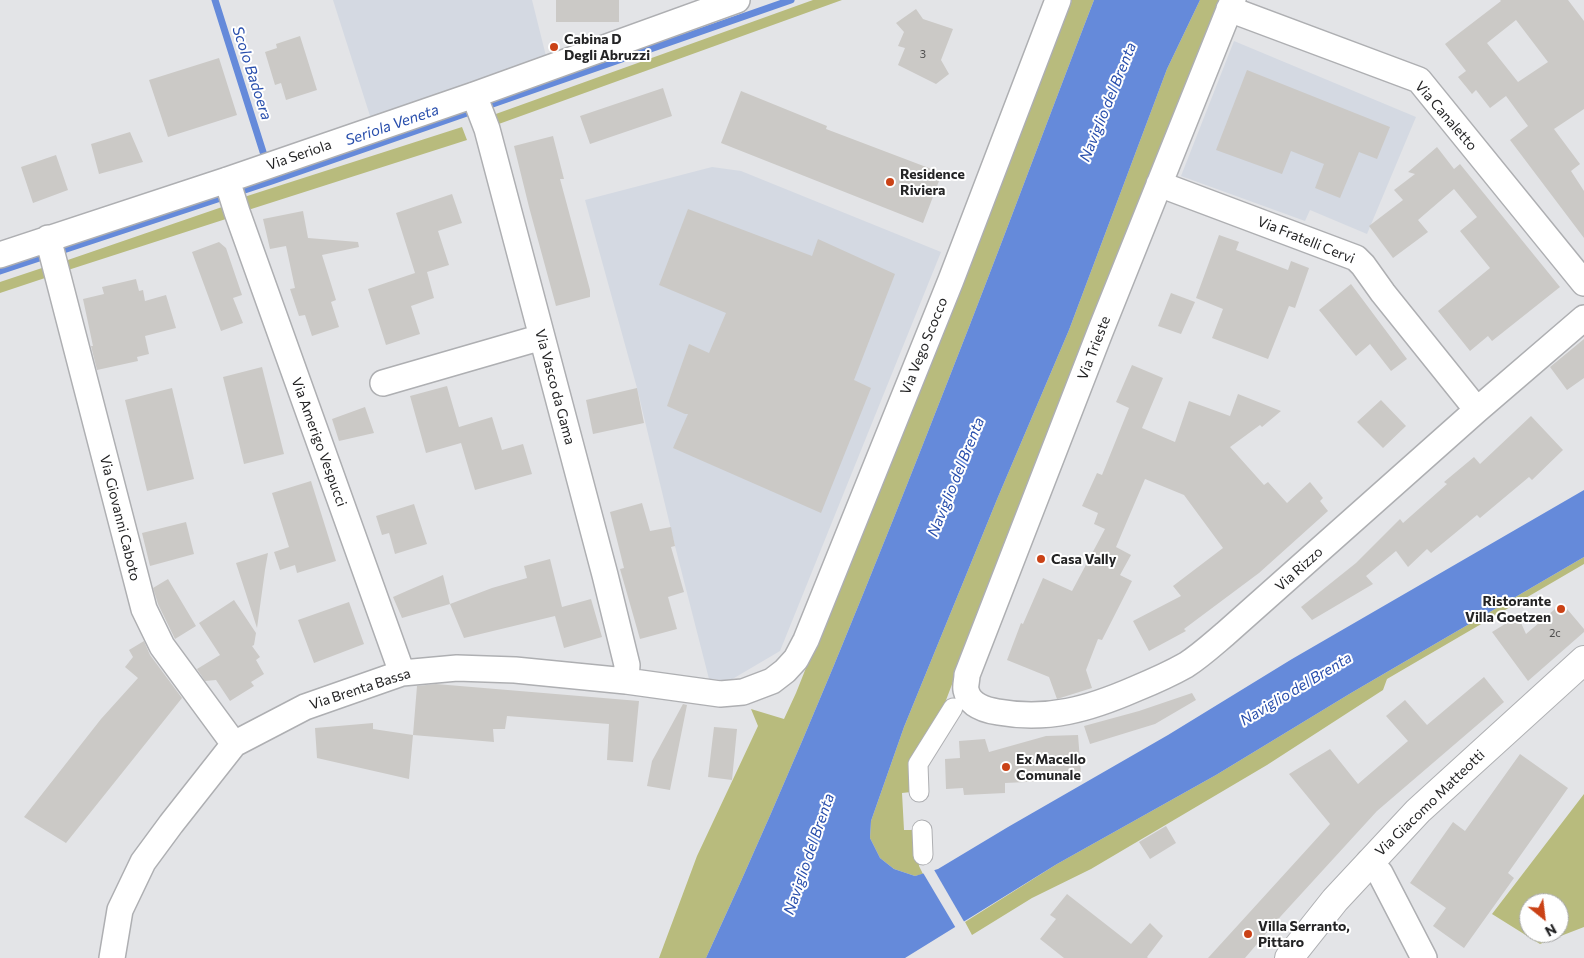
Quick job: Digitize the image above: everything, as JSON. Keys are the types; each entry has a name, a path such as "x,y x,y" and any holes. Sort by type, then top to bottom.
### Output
{"main road":[{"name":"Via Giacomo Matteotti","path":"1289,958 1311,929 1369,862 1418,811 1584,660"}],"street":[{"name":"Via Vego Scocco","path":"772,681 796,659 806,640 951,280 1058,0"},
{"name":"Via Seriola","path":"0,255 51,251 228,184 475,99 722,3"},
{"name":"Via Trieste","path":"961,703 966,690 967,675 1231,5"},
{"name":"Via Canaletto","path":"1231,5 1419,80 1584,283"},
{"name":"Via Vasco da Gama","path":"475,99 487,129 612,602 627,665 626,682"},
{"name":"Via Amerigo Vespucci","path":"228,184 402,673"},
{"name":"Via Fratelli Cervi","path":"1159,184 1356,258 1477,410"},
{"name":"Via Giovanni Caboto","path":"51,251 144,609 162,646 234,744"},
{"name":"Via Rizzo","path":"961,703 975,704 987,710 1016,716 1040,716 1069,712 1112,699 1159,679 1187,664 1225,634 1477,410 1584,318"},
{"path":"383,383 542,336"},
{"name":"Via Brenta Bassa","path":"112,958 120,910 143,862 234,744 305,707 402,673 457,668 515,670 720,694 743,692 772,681"},
{"path":"920,792 918,764 961,703"},
{"path":"922,830 923,855"},
{"path":"1369,862 1380,873 1424,958"}],"shaded area":[{"path":"333,0 532,0 547,60 371,119"},
{"path":"1234,41 1416,117 1367,234 1310,210 1305,221 1181,176"},
{"path":"712,167 741,171 941,252 780,651 729,681 709,679 637,388 585,200"}],"green space":[{"path":"813,0 842,0 496,125 493,115"},
{"path":"1072,0 1094,0 893,521 771,813 706,958 659,958 697,856 758,726 751,709 784,719 796,693"},
{"path":"1200,0 1223,0 959,666 911,792 902,793 904,830 917,830 919,866 923,874 915,876 894,869 880,858 870,838 871,821 904,727 1069,330 1167,69"},
{"path":"462,127 467,140 245,211 241,198"},
{"path":"225,206 229,218 65,271 62,262"},
{"path":"48,266 51,276 0,293 0,282"},
{"path":"1584,557 1584,564 1387,679 1383,690 1267,765 1091,869 1032,898 972,935 965,922 1057,864 1216,775 1351,693"},
{"path":"1584,794 1584,927 1569,933 1569,893 1519,893 1519,931 1492,914"}],"water":[{"name":"Naviglio del Brenta","path":"1094,0 1200,0 1167,69 1069,330 904,727 871,821 870,838 880,858 894,869 915,876 938,869 1168,735 1292,659 1584,490 1584,557 1351,693 1216,775 1057,864 905,958 706,958 771,813 863,594 922,447"}],"pier":[{"path":"933,868 966,925 957,930 922,871"}],"building":[{"path":"556,0 619,0 619,22 556,22"},
{"path":"1568,0 1584,21 1584,109 1554,129 1580,164 1571,171 1584,191 1584,238 1510,140 1528,126 1506,96 1490,108 1476,90 1472,94 1458,77 1466,71 1445,44 1501,1","holes":["1516,20 1548,62 1518,82 1487,43"]},
{"path":"916,9 923,19 953,29 941,60 949,74 936,84 898,65 905,48 898,46 904,32 896,23"},
{"path":"300,36 317,90 286,100 281,83 275,85 265,52 277,48 276,44"},
{"path":"219,58 237,115 168,137 149,80"},
{"path":"1247,70 1390,127 1377,159 1359,152 1340,198 1315,188 1324,164 1291,151 1282,174 1216,150"},
{"path":"663,88 672,116 590,144 580,116"},
{"path":"741,91 827,126 826,129 942,173 923,223 721,143"},
{"path":"130,132 143,162 99,174 91,144"},
{"path":"553,136 564,179 560,179 590,290 590,297 556,306 514,146"},
{"path":"1437,147 1454,169 1460,164 1560,287 1492,341 1488,336 1470,351 1438,311 1490,268 1460,231 1477,217 1454,189 1418,220 1428,232 1393,258 1369,226 1403,200 1394,190 1415,174 1408,172"},
{"path":"56,155 68,190 33,203 21,167"},
{"path":"452,194 462,223 438,231 449,265 427,272 434,298 411,306 420,334 386,345 368,289 415,273 396,213"},
{"path":"688,209 812,256 818,239 895,274 854,380 871,388 821,513 673,448 688,414 667,406 689,344 709,353 726,313 659,285"},
{"path":"303,211 308,238 358,242 359,247 322,255 336,300 331,302 339,327 312,336 305,315 299,316 290,289 295,288 286,246 270,249 263,219"},
{"path":"1219,235 1239,242 1236,250 1288,270 1291,261 1309,268 1295,308 1289,306 1268,359 1212,338 1223,309 1196,298"},
{"path":"219,242 226,248 242,295 233,298 243,323 221,331 192,252"},
{"path":"136,279 139,291 143,290 145,301 166,295 176,328 145,336 149,354 137,357 138,361 97,370 83,299 104,294 102,287"},
{"path":"1351,284 1407,359 1391,371 1370,344 1356,356 1319,310"},
{"path":"1171,293 1195,302 1181,334 1158,326"},
{"path":"1584,339 1584,378 1567,390 1550,367"},
{"path":"1132,365 1163,378 1142,428 1175,442 1189,401 1230,416 1238,394 1281,411 1262,427 1260,425 1230,447 1264,485 1268,482 1287,503 1310,482 1323,498 1320,501 1328,511 1259,573 1184,629 1186,631 1149,651 1133,621 1181,596 1173,586 1223,548 1184,495 1145,479 1116,547 1131,555 1120,575 1132,581 1102,640 1098,639 1086,670 1092,688 1057,699 1049,677 1007,660 1021,623 1023,624 1043,578 1072,591 1105,529 1094,524 1098,513 1082,506 1097,473 1102,475 1129,408 1116,402"},
{"path":"262,367 284,454 244,464 223,377"},
{"path":"447,386 459,427 492,417 502,450 523,444 532,474 475,490 461,443 426,453 410,396"},
{"path":"172,388 194,479 147,491 125,400"},
{"path":"637,388 644,423 593,434 586,400"},
{"path":"1381,400 1406,426 1383,448 1357,422"},
{"path":"365,407 374,433 339,441 332,419"},
{"path":"1531,416 1563,450 1532,480 1529,477 1480,518 1477,515 1431,553 1427,549 1408,567 1396,551 1366,576 1373,584 1312,620 1301,607 1356,563 1400,519 1403,523 1447,484 1444,482 1474,457 1480,464"},
{"path":"311,481 336,561 297,573 295,565 280,570 274,552 289,547 272,493"},
{"path":"642,503 650,531 671,527 675,546 671,547 684,592 668,597 677,629 640,639 620,569 624,568 610,512"},
{"path":"414,504 427,544 395,554 389,533 382,535 376,516"},
{"path":"186,522 194,554 150,566 142,533"},
{"path":"268,553 265,570 257,628 236,563"},
{"path":"550,559 562,607 591,599 602,637 564,648 555,616 464,638 450,604 492,588 527,578 524,566"},
{"path":"443,575 450,604 402,618 393,597"},
{"path":"168,579 196,626 175,639 158,604 153,588"},
{"path":"234,600 256,633 254,645 252,646 260,657 256,660 264,674 251,682 254,686 230,701 216,680 205,681 197,669 220,655 199,623"},
{"path":"349,602 364,644 314,663 298,620"},
{"path":"1562,603 1584,629 1584,632 1528,681 1492,632 1518,616 1526,634"},
{"path":"144,641 150,655 182,698 66,843 24,817 101,719 138,678 125,667 133,657 129,650"},
{"path":"1484,677 1504,702 1377,811 1245,958 1208,958 1330,824 1289,774 1330,749 1358,784 1408,741 1386,716 1405,700 1427,725"},
{"path":"436,684 639,701 633,762 607,760 609,724 507,716 505,729 493,729 494,742 413,735 417,686"},
{"path":"1192,693 1196,700 1155,724 1090,744 1084,726 1139,711"},
{"path":"683,704 687,705 670,790 647,786 652,761"},
{"path":"373,723 373,729 413,735 409,779 317,758 315,728"},
{"path":"714,727 737,729 732,780 708,777"},
{"name":"Ex Macello Comunale","path":"1078,735 1081,773 1068,775 1068,780 1005,783 1005,793 964,795 963,788 946,789 945,759 960,758 959,741 985,739 989,752 1046,736"},
{"path":"1520,754 1568,788 1508,873 1514,878 1464,948 1433,926 1446,908 1410,883 1453,822 1465,831"},
{"path":"1166,826 1176,843 1150,859 1139,842"},
{"path":"1067,894 1131,944 1150,923 1163,936 1148,958 1064,958 1040,939 1056,919 1050,915"}],"waterway":[{"name":"Scolo Badoera","path":"215,0 264,155"},
{"name":"Seriola Veneta","path":"0,271 272,181 791,0"}],"place":[{"name":"Cabina D Degli Abruzzi","path":"554,47"},
{"name":"Residence Riviera","path":"890,182"},
{"name":"Casa Vally","path":"1041,559"},
{"name":"Ristorante Villa Goetzen","path":"1561,609"},
{"name":"Ex Macello Comunale","path":"1006,767"},
{"name":"Villa Serranto, Pittaro","path":"1248,934"}]}
